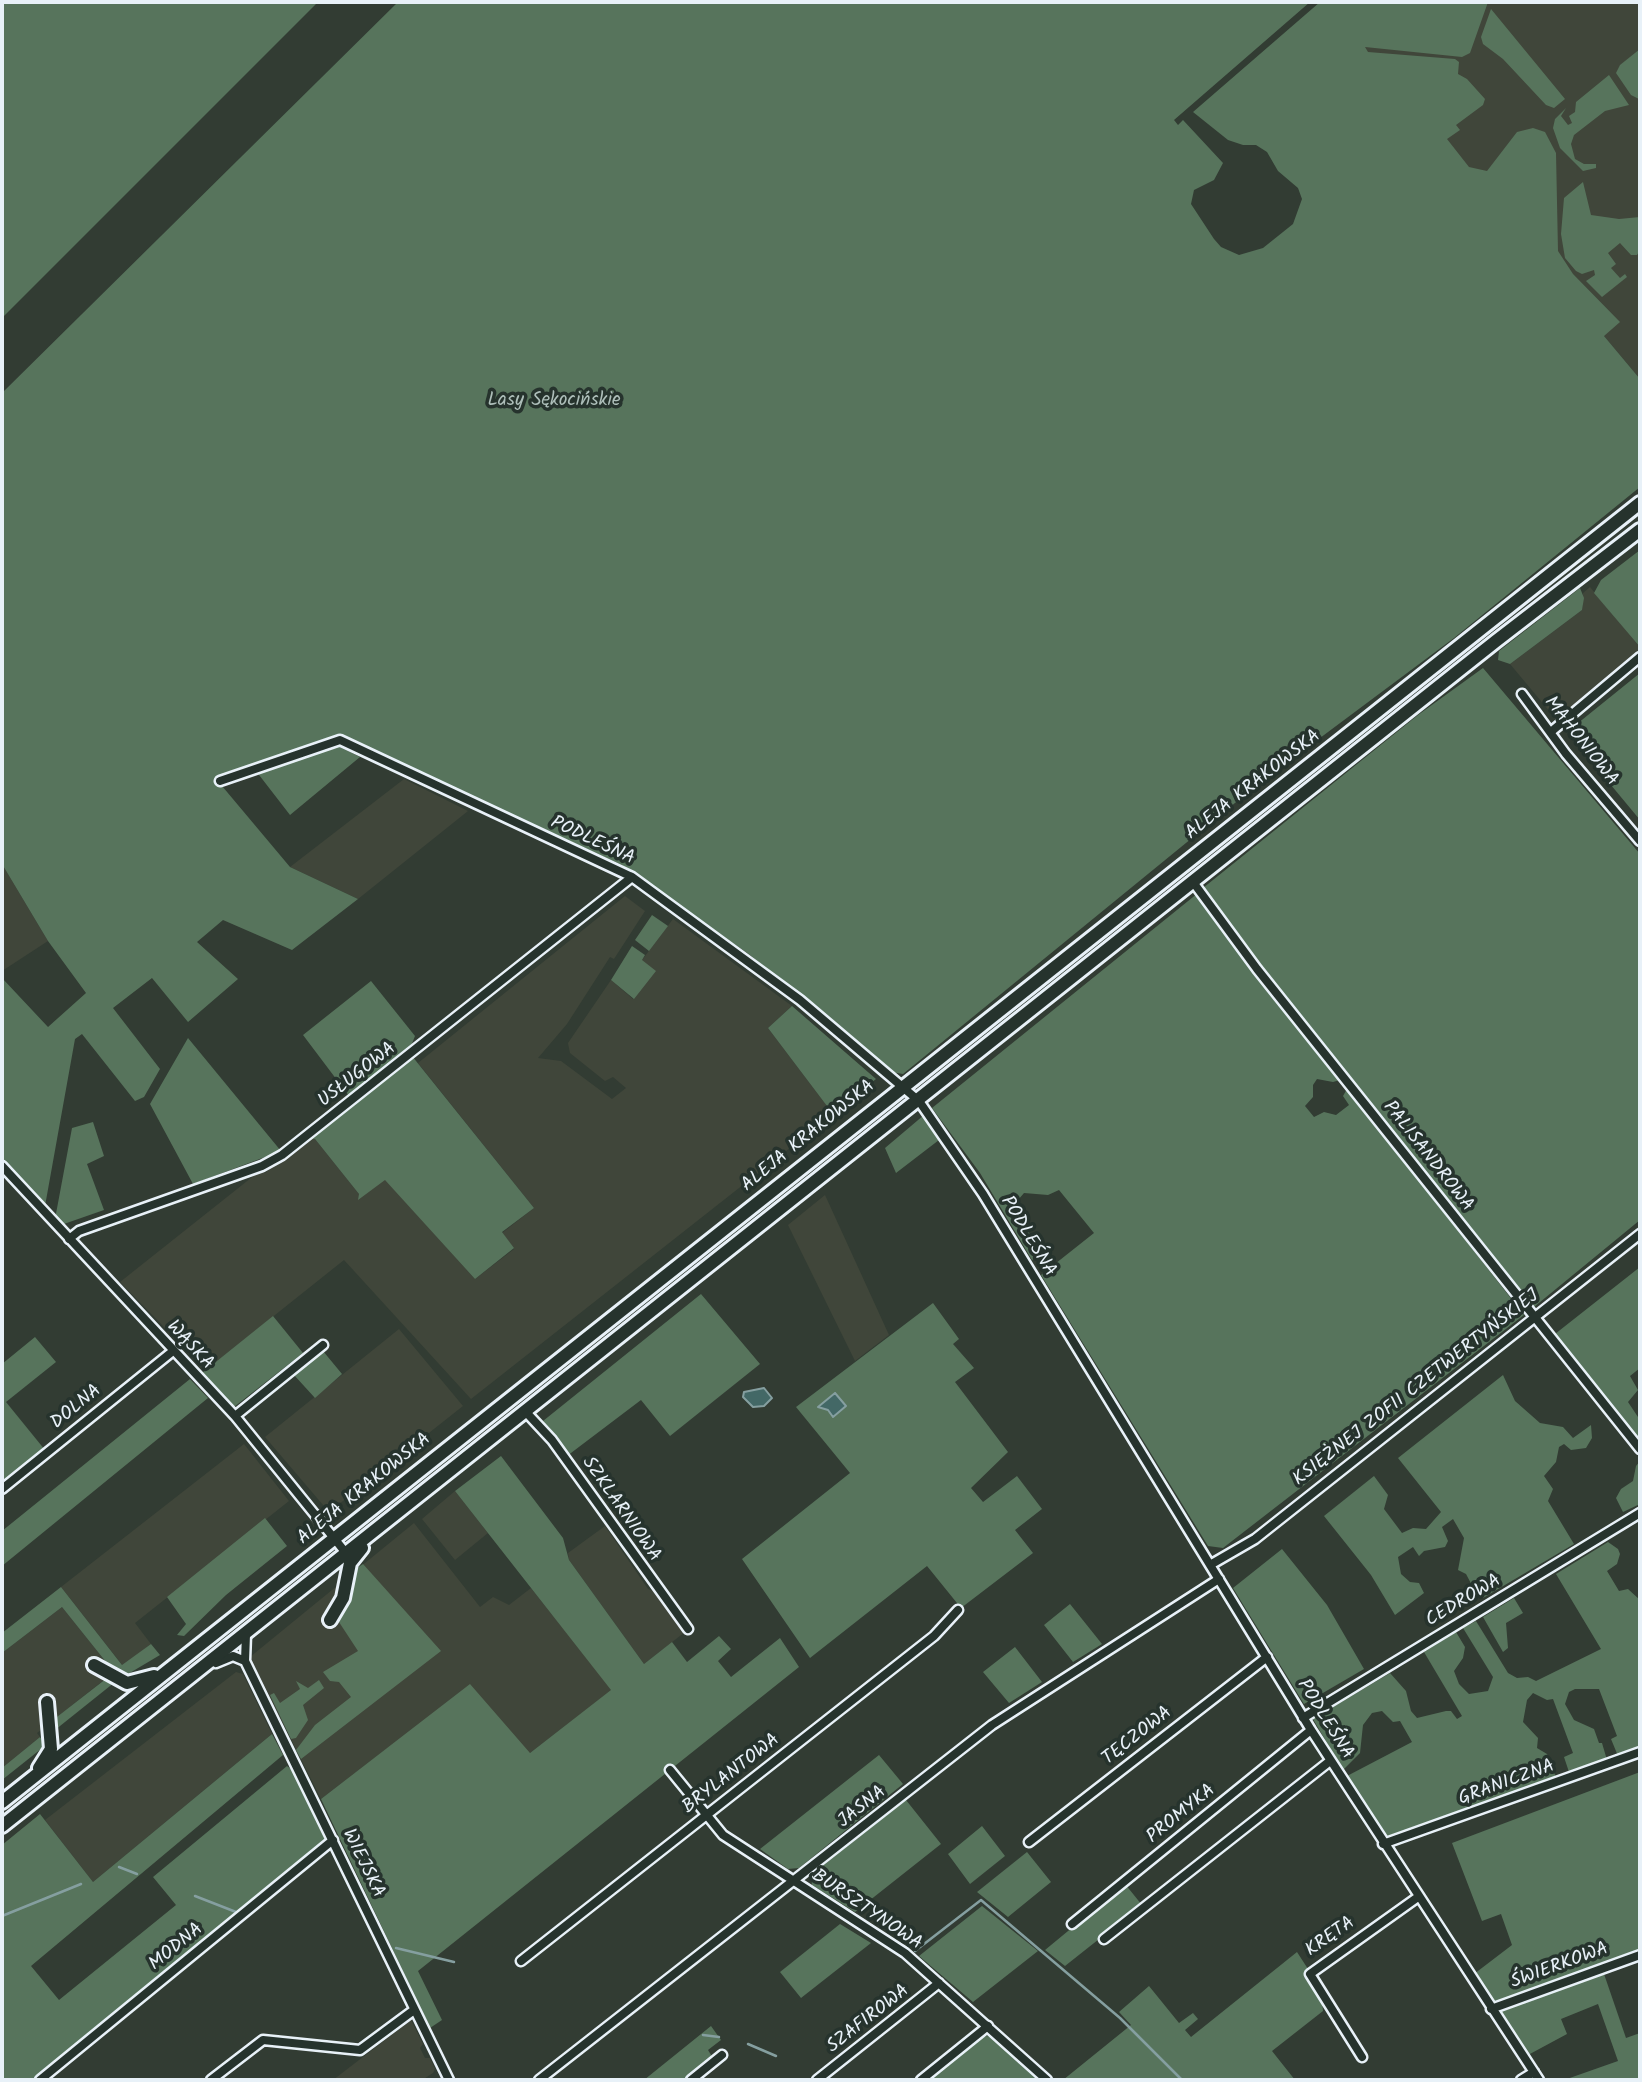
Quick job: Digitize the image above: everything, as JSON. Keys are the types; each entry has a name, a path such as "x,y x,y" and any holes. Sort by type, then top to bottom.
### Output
{"main road":[{"name":"ALEJA KRAKOWSKA","path":"2,1802 1640,503"},
{"name":"ALEJA KRAKOWSKA","path":"2,1826 1640,530"},
{"path":"330,1620 343,1598 350,1563 377,1528"},
{"path":"94,1665 127,1684 137,1683 170,1669"},
{"path":"29,1781 51,1749 47,1702"}],"street":[{"path":"1552,731 1640,657"},
{"name":"MAHONIOWA","path":"1522,694 1552,731 1566,754 1640,841"},
{"name":"PODLEŚNA","path":"220,781 340,740 632,877 800,1000 919,1101 983,1194 1330,1761 1539,2080"},
{"name":"USŁUGOWA","path":"69,1239 79,1231 262,1166 282,1155 632,877"},
{"name":"PALISANDROWA","path":"1193,882 1257,969 1640,1449"},
{"name":"WĄSKA","path":"2,1166 235,1416 346,1553"},
{"name":"KSIĘŻNEJ ZOFII CZETWERTYŃSKIEJ","path":"1210,1565 1255,1539 1640,1234"},
{"path":"235,1416 323,1345"},
{"name":"DOLNA","path":"2,1489 173,1351"},
{"name":"SZKLARNIOWA","path":"525,1411 552,1440 688,1629"},
{"name":"CEDROWA","path":"1303,1718 1640,1513"},
{"name":"JASNA","path":"539,2080 992,1725 1219,1579"},
{"name":"BRYLANTOWA","path":"521,1961 934,1636 958,1609"},
{"path":"191,1676 229,1656 244,1661 246,1632"},
{"name":"TĘCZOWA","path":"1029,1842 1266,1657"},
{"name":"WIEJSKA","path":"244,1661 449,2080"},
{"name":"PROMYKA","path":"1072,1924 1311,1730"},
{"name":"GRANICZNA","path":"1383,1844 1640,1752"},
{"path":"1104,1939 1330,1761"},
{"name":"BURSZTYNOWA","path":"670,1770 723,1835 898,1949 1047,2080"},
{"name":"MODNA","path":"40,2080 333,1840"},
{"name":"KRĘTA","path":"1362,2057 1310,1974 1418,1898"},
{"name":"ŚWIERKOWA","path":"1491,2009 1640,1955"},
{"name":"SZAFIROWA","path":"817,2080 939,1983"},
{"path":"211,2080 261,2041 360,2050 414,2010"},
{"path":"921,2080 988,2026"},
{"path":"691,2080 722,2055"},
{"path":"1521,2080 1534,2072"}],"shaded area":[{"path":"1324,2 1640,2 1640,379 1363,45"},
{"path":"1590,587 1640,647 1640,652 1556,719 1510,664 1582,610 1583,593"},
{"path":"404,779 468,811 358,899 290,867"},
{"path":"2,864 48,941 2,971"},
{"path":"625,896 645,911 614,959 610,957 567,1024 538,1058 561,1061 612,1099 626,1088 613,1077 605,1081 570,1053 568,1043 611,980 633,999 642,960 673,919 792,1006 768,1028 833,1114 471,1399 344,1260 206,1370 120,1282 261,1170 265,1173 309,1138 315,1139 359,1194 385,1179 475,1279 514,1249 502,1233 534,1208 418,1063"},
{"path":"825,1195 889,1335 855,1361 788,1225"},
{"path":"399,1329 463,1406 329,1512 265,1437"},
{"path":"244,1444 289,1501 135,1623 151,1644 123,1666 61,1587"},
{"path":"455,1491 488,1533 455,1560 422,1519"},
{"path":"414,1523 480,1607 493,1597 509,1605 531,1588 612,1690 530,1753 389,1747 321,1799 250,1657"},
{"path":"605,1526 648,1589 658,1593 685,1632 644,1664 569,1560 568,1553"},
{"path":"62,1607 114,1672 37,1733 40,1737 2,1768 2,1653"},
{"path":"236,1672 243,1674 272,1734 93,1882 45,1820"},
{"path":"411,2020 423,2044 420,2048 425,2058 430,2058 435,2069 433,2073 422,2080 333,2080"}],"green space":[{"path":"2,2 318,2 2,318"},
{"name":"Lasy Sękocińskie","path":"398,2 1310,2 1174,120 1178,125 1183,120 1223,163 1214,180 1194,190 1191,204 1221,247 1239,255 1263,248 1293,224 1302,199 1298,188 1278,171 1267,152 1256,145 1243,145 1228,140 1193,112 1320,2 1488,2 1470,53 1462,57 1365,47 1368,52 1455,59 1459,62 1458,74 1467,79 1485,99 1483,105 1456,125 1460,130 1447,139 1469,167 1487,171 1517,132 1533,128 1545,132 1556,153 1558,251 1573,274 1620,322 1604,336 1640,379 1640,487 1454,638 1257,785 903,1074 891,1072 750,955 622,865 343,737 217,780 290,867 358,899 292,950 223,920 197,942 238,979 188,1022 152,978 113,1008 160,1069 144,1097 135,1101 82,1034 75,1039 45,1206 2,1158 2,978 48,1027 86,993 48,941 2,864 2,393"},
{"path":"1491,9 1565,99 1554,108 1546,105 1503,59 1483,44 1481,37"},
{"path":"1640,49 1639,99 1631,95 1616,73 1620,65"},
{"path":"1609,75 1629,105 1605,111 1574,135 1571,144 1575,159 1584,164 1596,164 1596,168 1583,171 1560,148 1553,128 1555,119 1566,108 1561,116 1568,125 1572,123 1569,116 1575,112 1576,102"},
{"path":"1583,182 1591,215 1619,219 1640,217 1640,250 1637,255 1631,255 1620,243 1608,253 1616,264 1611,268 1620,278 1625,274 1627,277 1602,297 1586,281 1595,275 1594,270 1582,274 1565,258 1561,234 1564,198"},
{"path":"1640,550 1640,647 1594,593 1601,580"},
{"path":"1580,588 1584,598 1582,610 1510,664 1498,660 1499,651"},
{"path":"1483,668 1640,854 1640,1220 1534,1307 1262,972 1203,888 1418,715"},
{"path":"1640,673 1640,820 1567,732"},
{"path":"336,745 360,757 290,815 256,771"},
{"path":"1198,893 1340,1080 1333,1082 1317,1079 1313,1085 1313,1097 1305,1106 1314,1117 1324,1112 1336,1115 1349,1105 1343,1096 1347,1089 1524,1315 1223,1548 1208,1546 1041,1275 1094,1233 1059,1190 1048,1195 1024,1193 1012,1207 1019,1221 1042,1248 1040,1255 1032,1260 980,1173 932,1108"},
{"path":"652,915 668,926 649,951 635,940"},
{"path":"632,946 645,955 642,960 656,971 634,999 611,980"},
{"path":"371,981 415,1036 411,1046 349,1096 303,1035"},
{"path":"792,1006 876,1079 833,1114 768,1028"},
{"path":"188,1038 281,1151 193,1184 150,1104"},
{"path":"412,1056 534,1208 502,1232 514,1248 475,1279 385,1180 358,1200 359,1194 315,1139 309,1138"},
{"path":"924,1115 939,1140 896,1173 885,1148"},
{"path":"93,1122 104,1156 87,1164 104,1210 61,1225 55,1219 72,1128"},
{"path":"1640,1267 1640,1368 1630,1376 1638,1390 1628,1402 1640,1420 1640,1441 1555,1334"},
{"path":"701,1294 760,1364 670,1436 641,1400 567,1456 543,1421"},
{"path":"933,1303 959,1339 953,1344 974,1368 955,1382 1008,1452 971,1488 983,1502 1017,1476 1042,1509 1015,1530 1033,1553 961,1608 927,1566 810,1658 742,1559 850,1473 796,1407"},
{"path":"273,1316 303,1353 234,1407 202,1373"},
{"path":"35,1337 56,1362 6,1402 45,1450 2,1484 2,1364"},
{"path":"323,1351 342,1374 315,1398 294,1375"},
{"path":"1503,1375 1515,1401 1540,1423 1563,1427 1573,1438 1591,1425 1592,1438 1586,1448 1571,1450 1564,1444 1559,1447 1556,1462 1544,1476 1553,1489 1548,1501 1574,1544 1483,1598 1475,1591 1466,1574 1458,1570 1464,1538 1453,1519 1442,1527 1448,1541 1445,1547 1424,1551 1419,1556 1413,1547 1398,1557 1401,1574 1410,1582 1419,1583 1424,1593 1395,1615 1371,1575 1324,1516 1374,1476 1388,1495 1384,1509 1402,1533 1413,1528 1426,1529 1441,1512 1398,1458"},
{"path":"190,1379 208,1398 2,1566 2,1531"},
{"path":"501,1456 563,1538 569,1560 644,1664 672,1642 687,1662 719,1636 731,1649 718,1661 731,1677 780,1638 799,1667 418,1971 442,2020 430,2028 321,1799 470,1684 530,1753 611,1690 455,1491"},
{"path":"1640,1461 1640,1504 1623,1512 1616,1498 1621,1489 1633,1481 1636,1466"},
{"path":"265,1518 287,1546 226,1595 184,1636 177,1635 186,1624 167,1597"},
{"path":"1608,1542 1618,1549 1620,1554 1617,1564 1607,1571 1619,1591 1628,1589 1640,1600 1640,1747 1618,1756 1611,1739 1617,1736 1599,1689 1575,1689 1569,1692 1565,1704 1574,1720 1594,1729 1607,1760 1570,1775 1564,1757 1573,1753 1553,1699 1547,1700 1533,1693 1527,1700 1523,1722 1538,1738 1537,1748 1547,1754 1557,1780 1386,1838 1347,1776 1412,1742 1400,1721 1393,1722 1382,1711 1372,1713 1363,1725 1360,1753 1343,1770 1313,1719 1390,1673 1406,1691 1411,1711 1417,1718 1446,1711 1451,1711 1457,1719 1462,1716 1424,1652 1456,1632 1465,1647 1463,1658 1454,1671 1459,1684 1469,1694 1488,1691 1493,1677 1463,1628 1476,1621 1508,1673 1517,1678 1528,1677 1536,1681 1601,1649 1556,1574"},
{"path":"1282,1549 1327,1605 1364,1669 1304,1704 1233,1588"},
{"path":"363,1564 441,1651 301,1759 296,1750 315,1725 351,1697 339,1682 330,1681 323,1672 358,1651 337,1619 351,1572"},
{"path":"61,1587 122,1665 151,1644 160,1655 123,1677 114,1672 62,1607 2,1653 2,1633"},
{"path":"1514,1598 1523,1613 1506,1623 1508,1648 1503,1652 1483,1617"},
{"path":"1070,1604 1102,1644 1073,1662 1044,1625"},
{"path":"1015,1647 1042,1682 1009,1703 983,1672"},
{"path":"107,1678 115,1682 55,1730 53,1720"},
{"path":"319,1680 324,1688 303,1705 308,1720 296,1738 291,1739 270,1695 274,1693 280,1703 300,1689 296,1681 308,1688"},
{"path":"272,1734 283,1755 31,1966 59,2000 176,1905 153,1877 287,1766 291,1769 326,1840 34,2080 2,2080 2,1845 40,1814 93,1882"},
{"path":"40,1737 46,1745 2,1780 2,1768"},
{"path":"879,1755 903,1784 799,1868 788,1869 760,1849"},
{"path":"1640,1772 1640,1949 1493,2003 1474,1974 1512,1945 1501,1914 1482,1921 1452,1843"},
{"path":"906,1800 941,1844 855,1912 812,1885 811,1875"},
{"path":"982,1826 1005,1856 970,1884 948,1854"},
{"path":"1027,1852 1051,1882 1008,1917 977,1892"},
{"path":"1125,1884 1142,1905 1065,1966 1045,1950"},
{"path":"982,1906 1038,1951 973,2002 919,1956"},
{"path":"840,1924 871,1943 801,1998 780,1972"},
{"path":"1297,1952 1308,1969 1304,1977 1322,2001 1323,2011 1272,2051 1295,2080 1063,2080 1131,2025 1119,2012 1149,1986 1179,2023 1193,2013 1198,2019 1185,2030 1191,2037"},
{"path":"1604,1974 1626,2038 1640,2033 1640,2080 1564,2080 1618,2061 1598,2004 1561,2019 1567,2034 1528,2055 1499,2012"},
{"path":"711,2026 721,2040 708,2050 713,2058 684,2080 644,2080"},
{"path":"980,2038 994,2038 1041,2080 926,2080"}],"water":[{"path":"764,1388 772,1398 764,1406 753,1407 743,1397 744,1392"},
{"path":"835,1393 846,1406 833,1417 828,1410 818,1407"}],"waterway":[{"path":"119,1867 137,1874"},
{"path":"2,1916 81,1884"},
{"path":"195,1896 236,1912"},
{"path":"915,1951 981,1900 1120,2018 1182,2080"},
{"path":"396,1948 454,1962"},
{"path":"703,2035 719,2037"},
{"path":"748,2044 776,2056"}]}
